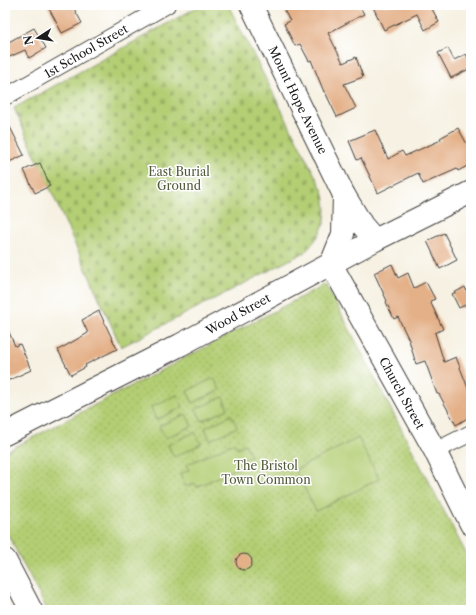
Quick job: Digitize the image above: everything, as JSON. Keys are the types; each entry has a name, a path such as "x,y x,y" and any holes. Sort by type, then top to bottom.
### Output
{"street":[{"name":"1st School Street","path":"5,97 167,5"},
{"name":"Mount Hope Avenue","path":"251,5 344,195 362,225 375,240"},
{"name":"Wood Street","path":"5,434 180,345 375,240 471,192"},
{"name":"Mount Hope Avenue","path":"331,264 343,234 344,195"},
{"name":"Church Street","path":"331,264 434,451 471,524"},
{"path":"434,451 471,433"},
{"path":"5,560 31,610"}],"green space":[{"name":"East Burial Ground","path":"201,5 228,5 323,191 326,209 324,224 317,238 305,252 121,347 14,108"},
{"name":"The Bristol Town Common","path":"326,284 471,563 471,610 47,610 5,529 5,452"},
{"path":"214,378 220,390 193,403 187,391"},
{"path":"177,395 183,407 156,420 151,407"},
{"path":"223,397 228,409 202,421 196,409"},
{"path":"186,414 192,426 165,438 159,426"},
{"path":"231,415 237,427 210,440 205,428"},
{"path":"195,432 201,444 174,457 168,445"},
{"path":"358,438 379,479 316,511 295,470"},
{"path":"234,443 237,448 245,444 251,456 243,460 245,464 197,487 194,483 186,487 180,474 189,470 186,465"}],"building":[{"path":"47,5 72,5 82,23 62,33"},
{"path":"281,5 359,5 364,14 328,33 343,63 356,57 363,77 344,84 356,108 337,117 324,92 311,60 309,61 300,44 295,46 284,24 290,21"},
{"path":"372,5 436,5 431,7 439,22 425,30 417,14 384,30"},
{"path":"34,28 46,48 29,58 25,50 5,59 5,44"},
{"path":"448,48 454,60 466,54 471,64 471,68 451,78 438,53"},
{"path":"5,117 24,155 5,164"},
{"path":"458,128 471,151 471,164 458,171 457,169 423,184 418,173 378,193 361,158 357,160 349,141 375,130 388,159 402,151 405,156 441,140 440,138"},
{"path":"40,163 50,186 35,193 24,170"},
{"path":"444,233 457,260 440,269 427,241"},
{"path":"392,264 398,278 408,273 414,288 426,282 435,299 430,301 443,329 435,333 444,362 456,357 471,396 471,416 456,425 439,394 437,394 425,361 416,364 409,340 398,317 394,319 374,273"},
{"path":"465,287 471,302 459,308 452,294"},
{"path":"99,311 117,349 85,365 86,367 71,375 58,350 88,333 82,320"},
{"path":"5,323 15,346 20,344 31,370 5,382"},
{"path":"241,554 247,554 252,559 250,568 247,570 241,570 236,565 236,559"}]}
